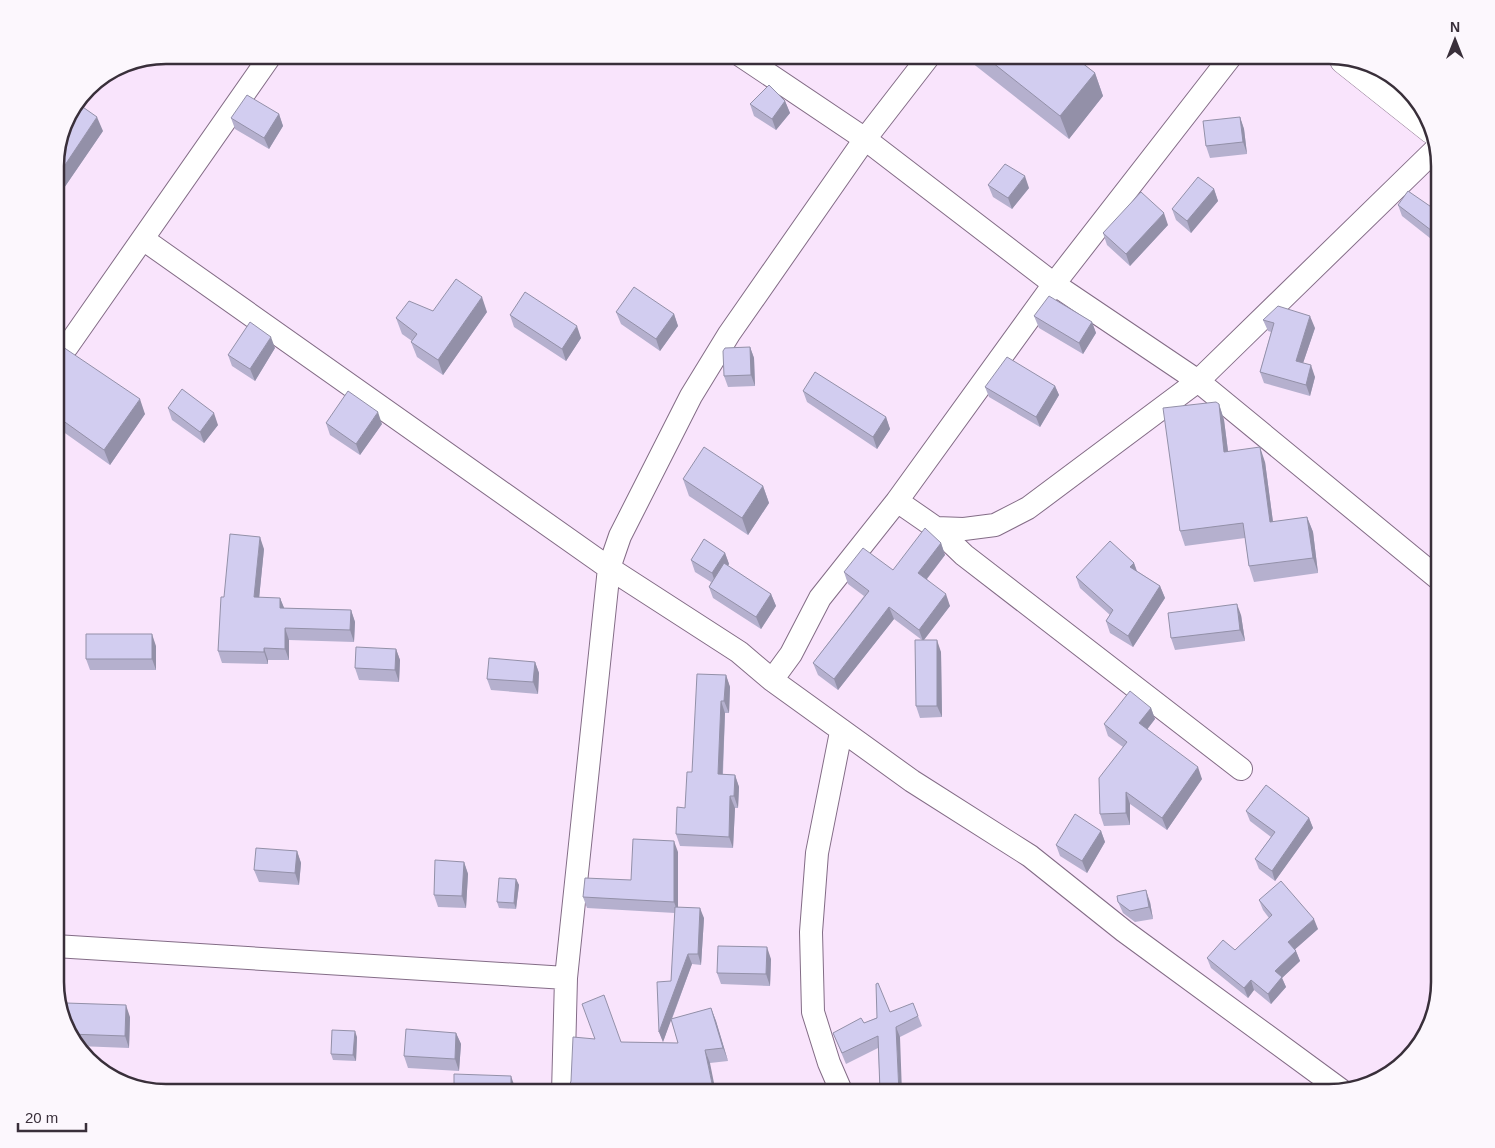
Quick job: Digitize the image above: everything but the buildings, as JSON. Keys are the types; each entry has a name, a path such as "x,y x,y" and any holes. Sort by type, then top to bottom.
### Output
{"highway":[{"path":"1353,67 1421,121"}],"street":[{"path":"64,349 265,64"},
{"path":"753,64 865,139 1054,284 1198,381 1431,573"},
{"path":"562,1084 566,978 609,568 620,536 691,396 729,334 865,139 923,64"},
{"path":"772,680 791,654 820,598 897,500 1054,284 1225,64"},
{"path":"936,528 964,529 995,525 1028,508 1198,381 1430,154"},
{"path":"143,239 609,568 739,652 772,680 841,732 912,782 1030,856 1124,931 1333,1084"},
{"path":"897,500 936,528 964,555 1240,769"},
{"path":"838,1084 828,1063 813,1012 811,932 817,853 841,732"},
{"path":"64,947 566,978"}]}
